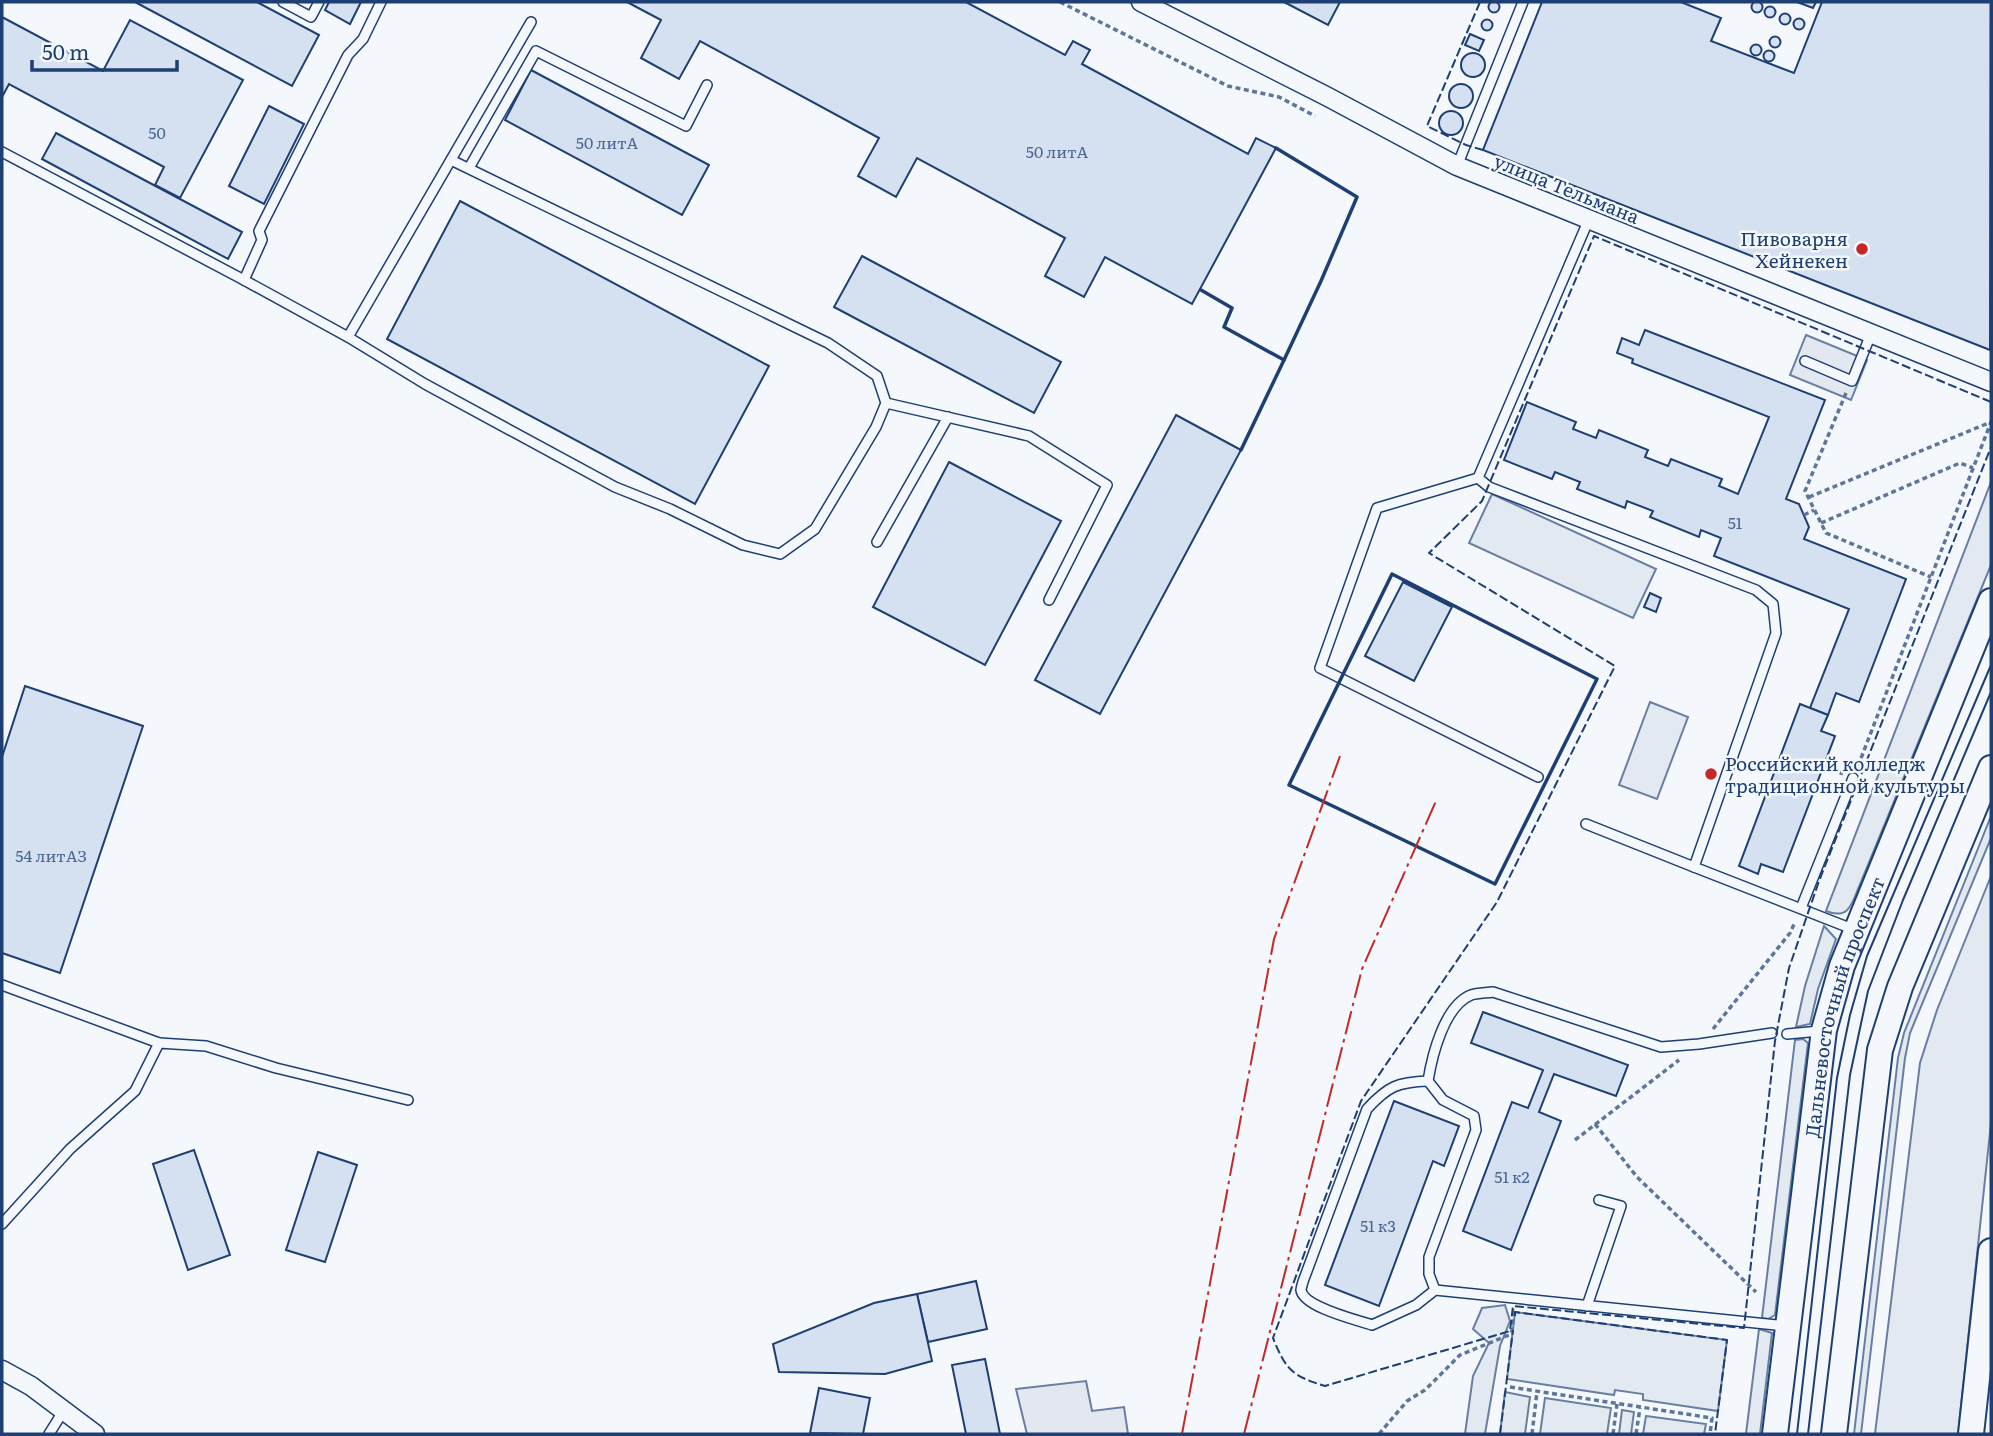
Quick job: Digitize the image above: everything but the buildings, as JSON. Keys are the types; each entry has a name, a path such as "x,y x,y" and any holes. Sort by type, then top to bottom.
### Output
{"main road":[{"name":"Дальневосточный проспект","path":"1775,1434 1824,1030 1842,966 1856,930 1991,601"},
{"path":"1834,1434 1880,1050 1900,986 1991,768"},
{"path":"1972,1434 1983,1406 1991,1251"}],"street":[{"name":"улица Тельмана","path":"1141,2 1457,166 1991,382"},
{"path":"2,1370 32,1386 96,1434"}],"lane":[{"path":"283,2 311,18 319,2"},
{"path":"244,280 262,240 259,231 348,55 363,39 380,2"},
{"path":"1457,166 1523,2"},
{"path":"348,337 531,22"},
{"path":"469,168 536,51 686,126 707,85"},
{"path":"2,152 244,280 348,337 425,384 615,487 670,509 743,545 780,554 816,529 876,427 886,403 877,376 828,343 451,160"},
{"path":"1478,478 1589,219"},
{"path":"1805,361 1852,382 1871,334"},
{"path":"886,403 1029,436 1107,485 1049,600"},
{"path":"877,542 948,417"},
{"path":"1478,478 1377,508 1320,668 1538,777"},
{"path":"1478,478 1489,486 1756,590 1773,604 1776,633 1693,867"},
{"path":"1801,908 1853,778"},
{"path":"1586,824 1856,930"},
{"path":"2,985 159,1043 206,1046 276,1068 408,1100"},
{"path":"1435,1290 1429,1274 1429,1257 1476,1130 1474,1116 1443,1100 1428,1081 1431,1057 1451,1013 1471,995 1493,992 1661,1047 1772,1033"},
{"path":"1787,1034 1824,1030"},
{"path":"2,1224 70,1149 135,1091 159,1043"},
{"path":"1428,1081 1401,1082 1382,1093 1367,1109 1301,1290 1304,1298 1313,1305 1372,1325 1416,1305 1435,1290 1789,1326"},
{"path":"1587,1306 1621,1206 1599,1200"},
{"path":"49,1434 65,1410"}],"path":[{"path":"1060,2 1228,86 1279,97 1315,116"},
{"path":"1852,382 1805,491 1826,533 1931,577"},
{"path":"1808,498 1991,422 1853,778 1824,766"},
{"path":"1821,523 1960,463 1973,468"},
{"path":"1804,515 1814,510"},
{"path":"1595,1124 1637,1177 1756,1292"},
{"path":"1380,1434 1407,1401 1425,1390 1460,1355 1509,1335 1512,1331 1514,1311"},
{"path":"1510,1387 1712,1418 1710,1434"},
{"path":"1532,1434 1537,1392"},
{"path":"1613,1434 1617,1404"},
{"path":"1636,1434 1640,1408"}],"shaded area":[{"path":"1806,335 1867,360 1851,400 1790,375"},
{"path":"1991,482 1991,565 1853,902 1841,913 1826,911"},
{"path":"1492,494 1656,569 1633,618 1469,543"},
{"path":"1650,702 1688,717 1657,799 1619,785"},
{"path":"1991,816 1991,838 1910,1033 1861,1434 1854,1434 1898,1058 1904,1033"},
{"path":"1991,876 1991,1123 1958,1434 1875,1434 1920,1063 1937,1010"},
{"path":"1824,926 1836,939 1818,989 1810,1024 1796,1027 1805,986"},
{"path":"1803,1039 1808,1043 1775,1315 1768,1319 1762,1318 1795,1040"},
{"path":"1505,1305 1510,1321 1500,1346 1485,1434 1465,1434 1473,1376 1489,1343 1473,1329 1482,1308"},
{"path":"1515,1312 1727,1340 1718,1411 1643,1400 1643,1394 1615,1390 1614,1395 1507,1379"},
{"path":"1759,1329 1772,1333 1760,1434 1746,1434"},
{"path":"1086,1381 1092,1411 1124,1407 1128,1434 1027,1434 1016,1389"},
{"path":"1505,1392 1530,1397 1525,1434 1500,1434"},
{"path":"1545,1398 1611,1408 1607,1434 1540,1434"},
{"path":"1622,1410 1634,1412 1631,1434 1619,1434"},
{"path":"1646,1416 1706,1424 1704,1434 1643,1434"}],"tram line":[{"path":"1797,1434 1837,1078 1850,1015 1867,956 1991,665"},
{"path":"1808,1434 1850,1075 1868,991 1903,900 1991,692"}],"fence":[{"path":"1480,2 1427,126 1466,145 1483,150"},
{"path":"1991,402 1594,236 1482,501 1429,553 1615,666 1497,902 1361,1101 1273,1338 1286,1365 1297,1375 1325,1386 1510,1331 1513,1306 1744,1328 1775,1041 1789,968 1819,881 1991,447"},
{"path":"1515,1316 1515,1312 1727,1340 1715,1434"},
{"path":"1500,1434 1513,1330"}],"wall":[{"path":"1276,148 1357,197 1284,360"},
{"path":"1201,290 1232,308 1224,327 1284,360 1241,450"},
{"path":"1392,574 1597,679 1495,884 1289,785 1392,574"}],"power":[{"path":"1182,1434 1274,939 1340,756"},
{"path":"1244,1434 1362,969 1436,801"}],"place":[{"name":"Пивоварня Хейнекен","path":"1862,249"},
{"name":"Российский колледж традиционной культуры","path":"1711,774"}]}
